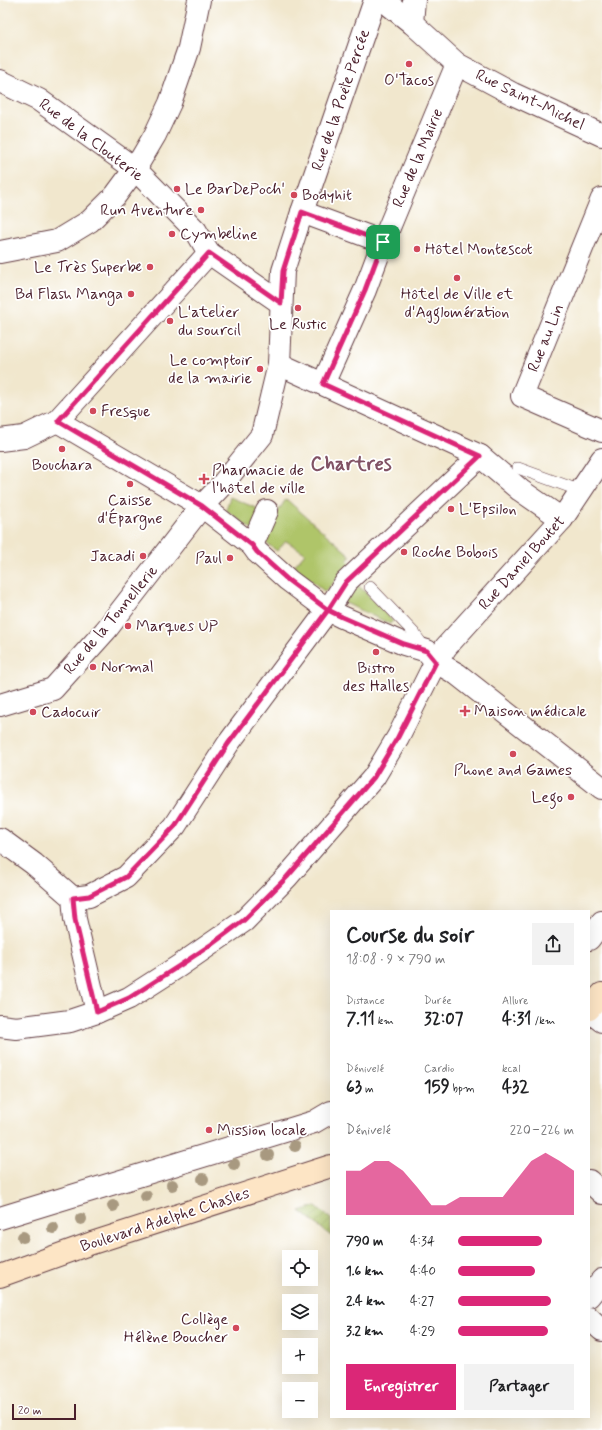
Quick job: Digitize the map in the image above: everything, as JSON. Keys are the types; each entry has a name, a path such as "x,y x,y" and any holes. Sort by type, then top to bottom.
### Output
{"main road":[{"path":"590,1009 602,994"},
{"name":"Boulevard Adelphe Chasles","path":"0,1276 92,1243 330,1166"}],"street":[{"path":"0,252 57,241 90,221 115,196 135,169 155,135 170,103 190,48 199,0"},
{"name":"Rue de la Poële Percée","path":"279,364 283,271 375,0"},
{"name":"Rue Saint-Michel","path":"384,0 457,64 514,94 602,135"},
{"path":"412,23 414,0"},
{"name":"Rue de la Mairie","path":"323,384 365,290 383,242 457,64"},
{"name":"Rue de la Clouterie","path":"0,81 39,100 135,169 196,231 209,253 281,303"},
{"name":"Rue au Lin","path":"602,199 522,396 602,431"},
{"path":"302,212 383,242"},
{"path":"0,440 24,437 58,421 209,253"},
{"path":"279,364 480,456 520,490 562,519"},
{"name":"Rue de la Tonnellerie","path":"0,705 53,689 106,630 202,506 221,486 262,435 279,364"},
{"path":"58,421 202,506 252,545 257,552 288,580 328,610 431,656 457,674 602,788"},
{"path":"73,898 89,896 126,877 175,826 228,744 328,610 346,582 480,456"},
{"name":"Rue Daniel Boutet","path":"0,1026 16,1028 70,1022 97,1012 129,998 212,944 244,920 287,877 374,777 398,737 431,656 451,642 562,519 602,459"},
{"path":"252,545 267,511"},
{"path":"0,840 34,864 73,898 75,919 97,1012"},
{"path":"590,938 602,922"},
{"path":"590,1011 602,1021"},
{"path":"0,1218 314,1122 330,1113"},
{"path":"590,1182 602,1193"},
{"path":"590,1295 602,1280"},
{"path":"590,1319 602,1330"}],"lane":[{"path":"518,468 581,491"},
{"path":"370,587 414,633 431,656"}],"green space":[{"path":"230,497 263,511 254,531 226,510"},
{"path":"286,499 351,556 347,561 351,564 325,592 294,566 305,553 286,541 277,551 265,542 277,513"},
{"path":"356,585 361,588 393,621 390,624 339,600"},
{"path":"316,1206 330,1218 330,1235 300,1211"}],"place":[{"name":"O'Tacos","path":"409,64"},
{"name":"Le BarDePoch'","path":"177,189"},
{"name":"Bodyhit","path":"294,195"},
{"name":"Run Aventure","path":"201,210"},
{"name":"Cymbeline","path":"172,234"},
{"name":"Hôtel Montescot","path":"417,249"},
{"name":"Le Très Superbe","path":"150,267"},
{"name":"Hôtel de Ville et d'Agglomération","path":"457,278"},
{"name":"Bd Flash Manga","path":"131,294"},
{"name":"Le Rustic","path":"298,308"},
{"name":"L'atelier du sourcil","path":"170,321"},
{"name":"Le comptoir de la mairie","path":"260,369"},
{"name":"Fresque","path":"93,411"},
{"name":"Bouchara","path":"62,449"},
{"name":"Pharmacie de l'hôtel de ville","path":"204,479"},
{"name":"Caisse d'Épargne","path":"130,484"},
{"name":"L'Epsilon","path":"451,509"},
{"name":"Roche Bobois","path":"404,552"},
{"name":"Jacadi","path":"143,556"},
{"name":"Paul","path":"230,558"},
{"name":"Marques UP","path":"128,626"},
{"name":"Bistro des Halles","path":"376,652"},
{"name":"Normal","path":"93,667"},
{"name":"Maison médicale","path":"465,711"},
{"name":"Cadocuir","path":"33,712"},
{"name":"Phone and Games","path":"513,754"},
{"name":"Lego","path":"571,797"},
{"name":"Mission locale","path":"209,1130"},
{"name":"Collège Hélène Boucher","path":"236,1328"}],"district":[{"name":"Chartres","path":"351,464"}],"route":[{"path":"383,242 302,212 283,271 281,303 209,253 58,421 202,506 252,545 257,552 288,580 328,610 228,744 175,826 126,877 89,896 73,898 75,919 97,1012 129,998 212,944 244,920 287,877 374,777 398,737 436,662 427,651 404,644 328,610 346,582 480,456 323,384 365,290 383,242"}]}
